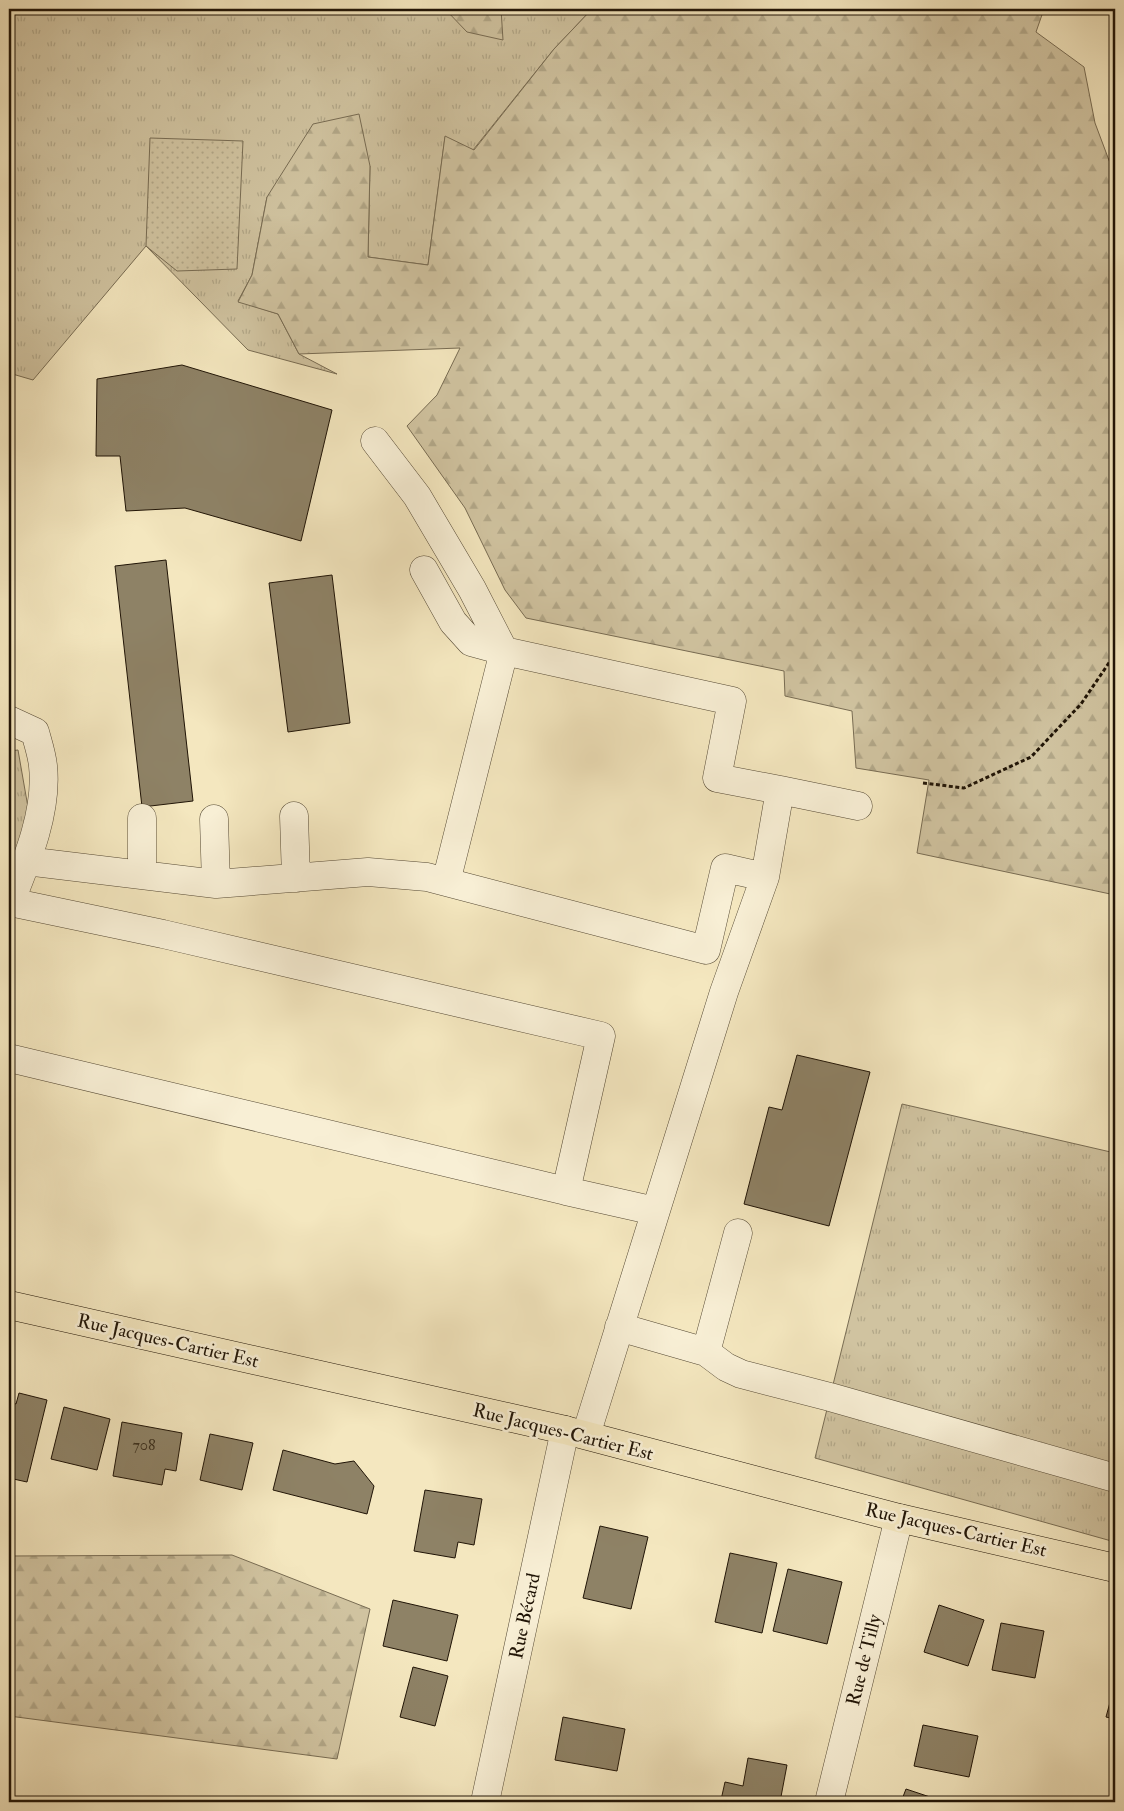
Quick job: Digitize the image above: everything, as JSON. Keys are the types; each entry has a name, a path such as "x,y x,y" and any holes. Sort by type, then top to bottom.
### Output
{"main road":[{"name":"Rue Jacques-Cartier Est","path":"9,1305 575,1433 899,1518 1115,1568"}],"street":[{"path":"375,441 417,496 472,590 504,651 446,882"},
{"path":"424,570 452,622 471,642 504,651 732,701 716,778 858,806"},
{"path":"9,720 35,732 43,766 42,804 26,861 9,903 164,934 601,1036 566,1191"},
{"name":"Rue Bécard","path":"485,1802 575,1433 619,1327 724,992 764,877 780,790"},
{"path":"294,816 296,878"},
{"path":"142,818 142,875"},
{"path":"214,819 216,884"},
{"path":"26,861 216,884 368,872 428,877 706,950 725,868 764,877"},
{"path":"9,1058 655,1211"},
{"path":"706,1352 738,1233"},
{"path":"619,1327 706,1352 726,1367 741,1374 830,1397 1115,1478"},
{"name":"Rue de Tilly","path":"829,1802 899,1518"}],"path":[{"path":"923,783 964,788 1031,757 1081,704 1115,654"}],"green space":[{"path":"9,9 592,9 554,49 473,150 445,137 428,265 368,257 370,166 267,197 252,275 238,301 278,314 299,354 337,374 248,350 146,246 33,380 9,373"},
{"path":"445,9 501,9 503,40 467,32"},
{"path":"592,9 1044,9 1036,32 1084,67 1095,123 1115,173 1115,895 917,853 929,780 856,768 852,711 785,696 784,671 526,618 505,590 465,508 407,426 437,395 460,348 299,354 278,314 238,302 252,275 267,197 313,124 359,114 370,166 368,257 428,265 445,136 474,150 554,49"},
{"path":"150,138 243,141 237,269 177,271 146,246"},
{"path":"18,750 33,836 9,869 9,751"},
{"path":"902,1104 1115,1153 1115,1542 815,1458"},
{"path":"232,1555 370,1609 337,1759 9,1716 9,1556"}],"building":[{"path":"182,365 332,410 301,541 185,508 126,511 120,456 96,456 97,379"},
{"path":"166,560 193,801 142,807 115,566"},
{"path":"332,575 350,723 288,732 269,583"},
{"path":"797,1055 870,1072 829,1226 744,1204 769,1107 782,1110"},
{"path":"19,1393 47,1400 27,1482 9,1478 9,1402 16,1404"},
{"path":"64,1407 110,1419 97,1470 51,1459"},
{"path":"122,1422 182,1433 176,1471 165,1469 162,1485 113,1476"},
{"path":"210,1434 253,1443 242,1490 200,1480"},
{"path":"283,1450 335,1464 354,1461 374,1486 367,1514 273,1490"},
{"path":"425,1490 482,1499 474,1545 458,1542 455,1558 414,1551"},
{"path":"600,1526 648,1537 631,1609 583,1598"},
{"path":"730,1553 777,1563 762,1633 715,1622"},
{"path":"788,1569 842,1582 827,1644 773,1631"},
{"path":"393,1600 458,1615 447,1661 383,1646"},
{"path":"939,1605 984,1620 968,1666 924,1652"},
{"path":"1001,1623 1044,1631 1035,1678 992,1670"},
{"path":"413,1667 448,1676 435,1726 400,1717"},
{"path":"1115,1684 1115,1719 1106,1717"},
{"path":"563,1717 625,1729 617,1771 555,1760"},
{"path":"923,1725 978,1736 969,1777 914,1766"},
{"path":"748,1758 787,1765 780,1802 734,1802 721,1800 725,1782 743,1786"},
{"path":"906,1789 945,1802 901,1802"}]}
